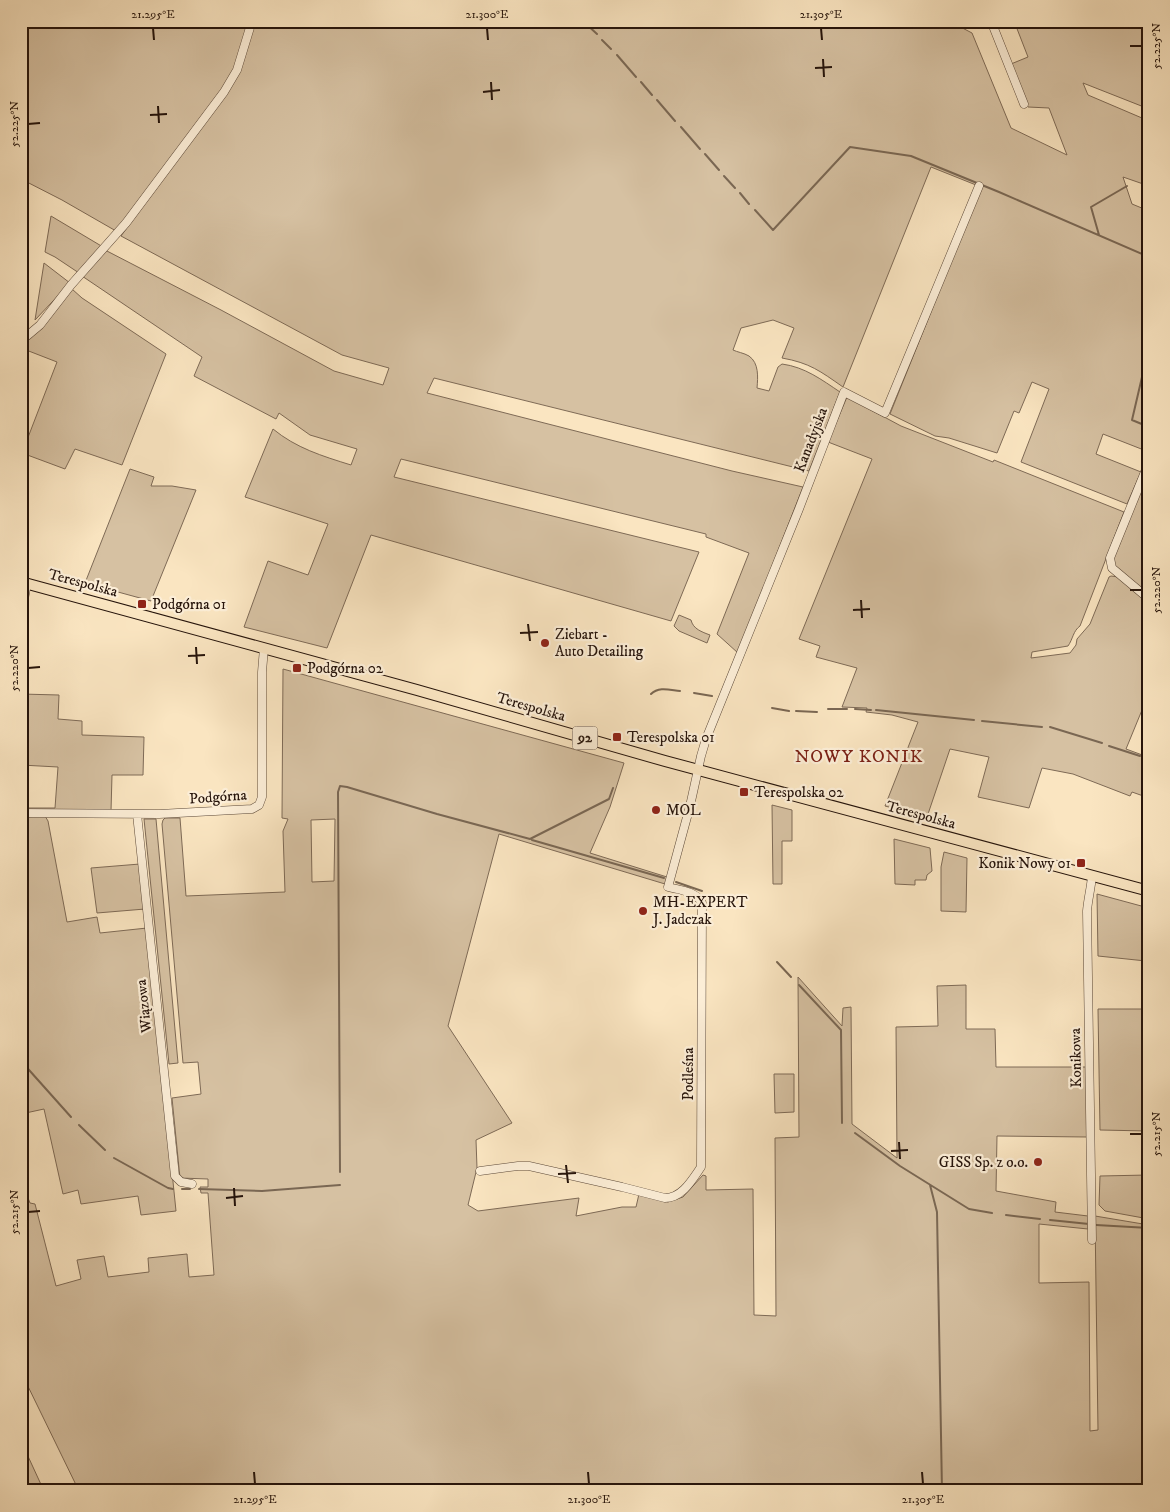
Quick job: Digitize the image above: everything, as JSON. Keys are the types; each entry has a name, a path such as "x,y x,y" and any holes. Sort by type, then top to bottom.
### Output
{"main road":[{"name":"Terespolska","path":"24,583 264,648 698,770 1149,891"}],"street":[{"path":"21,342 40,325 71,285 126,223 224,92 237,70 252,21"},
{"path":"991,21 1024,104"},
{"name":"Kanadyjska","path":"698,770 710,730 844,392 886,413 979,186"},
{"path":"1149,462 1110,558 1112,568 1149,599"},
{"path":"21,616 24,583"},
{"name":"Podgórna","path":"21,812 159,814 252,809 259,805 262,790 262,672 264,648"},
{"name":"Podleśna","path":"480,1171 528,1166 671,1198 683,1190 701,1167 702,903 695,895 668,887 698,770"},
{"name":"Wiązowa","path":"137,814 175,1176 181,1182 192,1184"},
{"name":"Konikowa","path":"1092,876 1087,911 1092,1240"}],"shaded area":[{"path":"21,21 249,21 234,69 228,81 116,231 21,179"},
{"path":"255,21 949,21 972,33 1011,128 1067,155 1049,108 1028,107 1011,64 1028,57 1014,21 1149,21 1149,109 1083,83 1088,95 1149,121 1149,186 1123,177 1132,204 1149,211 1149,452 1103,434 1096,454 1141,472 1127,504 1021,462 1049,389 1032,382 1019,413 1014,411 997,453 949,438 935,436 890,414 981,187 931,167 843,387 814,368 800,362 782,358 794,328 773,320 741,328 733,350 749,356 755,362 758,375 757,388 769,391 778,367 782,364 806,371 840,392 809,471 434,378 427,393 732,471 803,487 738,653 717,634 749,553 706,537 706,534 401,459 394,477 699,552 671,621 371,535 327,648 244,627 268,561 308,575 328,524 245,497 273,429 300,446 351,465 357,449 310,435 279,413 276,419 194,376 202,357 82,276 105,250 334,371 383,385 389,368 342,355 121,236 230,87"},
{"path":"51,216 103,247 79,273 45,252"},
{"path":"44,263 70,283 35,320"},
{"path":"72,289 82,298 166,354 122,465 75,449 65,469 22,453 57,362 21,348 21,346"},
{"path":"847,397 901,426 993,462 994,460 1124,512 1080,626 1068,646 1032,652 1031,658 1070,653 1076,645 1077,639 1090,624 1111,576 1119,577 1149,601 1149,693 1126,749 1145,756 1149,746 1149,798 1132,792 1130,796 1073,774 1042,768 1029,808 978,797 989,757 950,749 927,817 885,806 918,722 892,715 866,712 867,708 842,707 857,668 816,657 820,646 799,639 872,459 828,442"},
{"path":"1149,466 1149,595 1116,568 1112,558"},
{"path":"130,469 154,477 151,486 172,486 196,490 151,601 85,583"},
{"path":"679,615 691,620 696,628 710,635 707,643 679,631 674,626"},
{"path":"283,669 624,763 610,807 590,853 667,877 665,884 499,834 448,1026 512,1123 476,1140 477,1168 468,1205 478,1211 579,1198 576,1216 622,1207 636,1207 639,1194 668,1202 683,1197 703,1175 706,1176 706,1190 753,1189 754,1315 776,1316 775,1138 799,1137 798,977 842,1026 843,1008 851,1007 852,1124 897,1158 896,1027 938,1026 937,986 966,985 966,1029 995,1029 996,1067 1086,1067 1087,1137 997,1136 996,1191 1056,1202 1055,1212 1088,1216 1088,1229 1039,1224 1039,1283 1089,1282 1090,1431 1098,1430 1095,1216 1149,1225 1149,1491 79,1491 21,1372 21,1173 30,1203 35,1204 56,1286 81,1279 77,1260 104,1256 108,1277 149,1272 148,1258 187,1254 189,1277 214,1275 208,1193 201,1193 200,1187 208,1187 208,1179 180,1178 172,1098 201,1094 198,1062 183,1063 162,824 165,818 180,818 186,896 285,892 283,831 288,819 282,818","holes":["335,819 334,881 312,882 311,820"]},
{"path":"21,694 59,695 58,719 82,721 82,735 144,737 143,775 112,775 111,811 21,811 21,808 55,808 58,767 21,765"},
{"path":"772,805 792,810 792,841 782,841 782,884 773,884"},
{"path":"45,816 48,821 67,922 97,917 100,933 147,928 176,1211 141,1215 138,1196 81,1204 78,1190 63,1194 44,1109 21,1114 21,817"},
{"path":"144,819 156,819 178,1063 169,1064"},
{"path":"894,839 930,848 932,871 927,875 926,880 915,880 915,885 895,884"},
{"path":"944,852 967,858 966,912 941,911 941,867"},
{"path":"140,864 145,909 97,913 91,868"},
{"path":"1097,894 1145,907 1146,961 1098,956"},
{"path":"1098,1009 1146,1009 1148,1131 1100,1130"},
{"path":"774,1074 794,1074 794,1112 775,1113"},
{"path":"1148,1175 1149,1219 1105,1211 1099,1205 1100,1176"},
{"path":"21,1441 44,1491 21,1491"}],"waterway":[{"path":"585,23 597,34"},
{"path":"602,40 611,49"},
{"path":"617,55 636,77"},
{"path":"641,82 652,95"},
{"path":"657,100 675,121"},
{"path":"681,127 700,149"},
{"path":"755,210 773,230 850,147 911,156 1149,257"},
{"path":"705,154 719,170"},
{"path":"724,176 735,188"},
{"path":"1099,235 1091,207 1127,186"},
{"path":"740,193 749,204"},
{"path":"1149,347 1132,420 1149,427"},
{"path":"1142,519 1149,502"},
{"path":"651,694 661,689 680,691"},
{"path":"694,693 712,696"},
{"path":"772,708 789,711"},
{"path":"828,709 847,709"},
{"path":"855,709 871,710"},
{"path":"876,710 974,720"},
{"path":"796,711 817,712"},
{"path":"982,721 1042,727"},
{"path":"1050,727 1102,743"},
{"path":"1109,746 1140,756"},
{"path":"340,1172 338,792 340,786 530,839 609,799 613,788"},
{"path":"532,840 664,878"},
{"path":"676,882 702,891"},
{"path":"777,962 791,977"},
{"path":"799,985 841,1030 842,1123"},
{"path":"21,1061 71,1117"},
{"path":"79,1125 105,1150"},
{"path":"855,1133 900,1166 969,1209 992,1213"},
{"path":"114,1158 173,1189"},
{"path":"199,1189 262,1191 340,1185"},
{"path":"930,1185 937,1212 942,1491"},
{"path":"182,1189 190,1189"},
{"path":"1006,1215 1040,1219"},
{"path":"1050,1220 1089,1224"},
{"path":"1096,1225 1149,1228"}],"place":[{"name":"Podgórna 01","path":"142,604"},
{"name":"Ziebart - Auto Detailing","path":"545,643"},
{"name":"Podgórna 02","path":"297,668"},
{"name":"Terespolska 01","path":"617,737"},
{"name":"Terespolska 02","path":"744,792"},
{"name":"MOL","path":"656,810"},
{"name":"Konik Nowy 01","path":"1081,863"},
{"name":"MH-EXPERT J. Jadczak","path":"643,911"},
{"name":"GISS Sp. z o.o.","path":"1038,1162"}],"district":[{"name":"NOWY KONIK","path":"859,757"}]}
